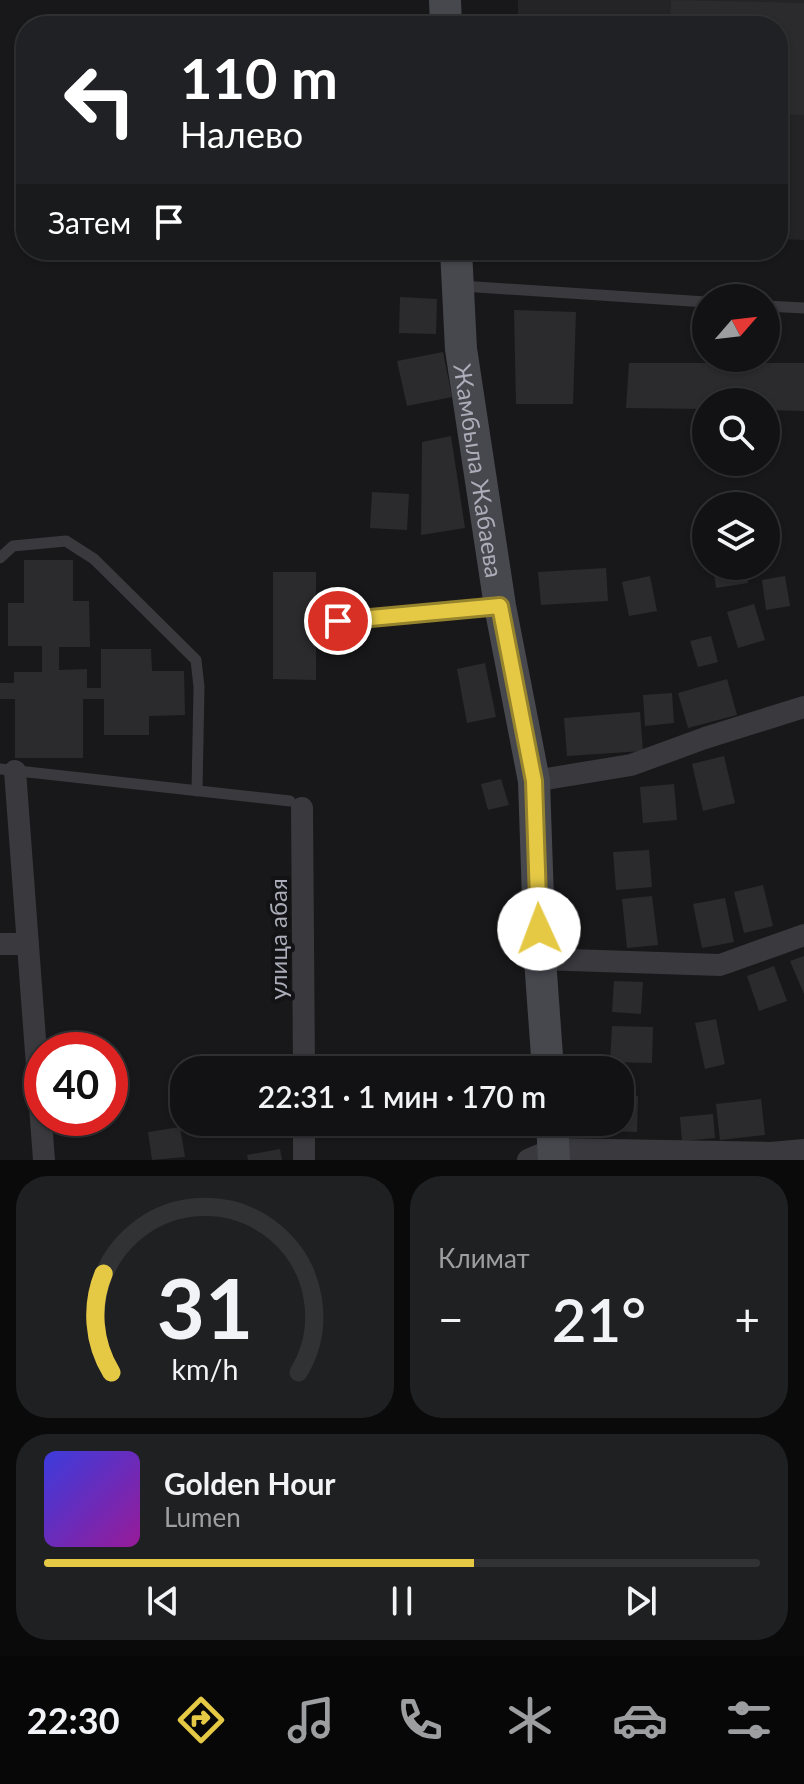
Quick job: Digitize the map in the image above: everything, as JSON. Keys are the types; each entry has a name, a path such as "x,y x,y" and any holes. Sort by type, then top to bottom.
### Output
{"street":[{"name":"Жамбыла Жабаева","path":"457,260 461,349 500,606 534,781 540,959 547,1056"},
{"path":"534,781 631,765 804,707"},
{"path":"8,770 28,944 44,1160"},
{"name":"улица абая","path":"296,805 304,1056"},
{"path":"540,959 720,965 804,935"},
{"path":"0,944 28,944"},
{"path":"304,1136 304,1160"},
{"path":"547,1148 771,1153 804,1150"}],"lane":[{"path":"458,286 692,301"},
{"path":"780,307 804,308"},
{"path":"0,558 13,546 66,541 94,559 196,660 199,687 197,791"},
{"path":"338,621 500,606"},
{"path":"8,770 296,805"}],"shaded area":[{"path":"518,0 804,0 804,240 788,239 788,16 518,16"}],"building":[{"path":"671,0 804,3 804,115 788,114 788,16 670,16"},
{"path":"400,297 437,299 436,334 399,333"},
{"path":"514,310 576,312 573,404 516,404"},
{"path":"443,352 452,397 407,406 397,361"},
{"path":"629,363 692,363 692,372 780,372 780,363 804,363 804,411 780,410 780,388 692,388 692,409 626,408"},
{"path":"451,436 465,528 421,535 422,442"},
{"path":"372,492 409,494 407,530 370,528"},
{"path":"24,560 73,560 73,601 89,601 90,647 59,647 59,670 87,669 87,688 101,688 101,649 151,649 152,671 184,671 185,715 149,716 149,735 104,735 104,699 83,699 83,758 15,758 15,699 0,699 0,683 14,683 14,672 42,672 42,646 8,646 8,603 24,603"},
{"path":"606,568 608,601 541,605 538,572"},
{"path":"273,572 316,572 316,680 273,679"},
{"path":"650,576 657,611 629,616 622,582"},
{"path":"785,576 790,606 766,610 762,580 780,580 780,577"},
{"path":"715,580 747,580 748,583 716,588"},
{"path":"754,604 765,640 738,648 727,612"},
{"path":"711,636 718,662 698,667 690,641"},
{"path":"485,663 496,717 467,723 457,669"},
{"path":"727,679 737,715 688,728 678,693"},
{"path":"672,693 674,723 645,726 643,695"},
{"path":"640,712 643,751 567,756 564,718"},
{"path":"724,756 735,803 703,811 692,764"},
{"path":"501,779 509,805 488,810 481,784"},
{"path":"674,784 677,820 643,823 640,787"},
{"path":"649,850 652,887 616,890 613,852"},
{"path":"763,885 773,926 744,933 734,892"},
{"path":"652,896 658,945 627,948 622,899"},
{"path":"725,898 734,942 702,948 693,904"},
{"path":"804,956 804,994 790,961"},
{"path":"774,966 787,1001 759,1011 747,976"},
{"path":"614,981 643,982 641,1014 612,1012"},
{"path":"716,1019 725,1064 705,1069 695,1023"},
{"path":"612,1026 653,1027 652,1063 634,1063 634,1056 610,1056"},
{"path":"634,1096 638,1096 637,1132 634,1132"},
{"path":"761,1099 765,1135 720,1140 716,1104"},
{"path":"713,1114 715,1138 682,1141 680,1117"},
{"path":"170,1129 170,1136 182,1136 185,1157 152,1160 148,1132"},
{"path":"280,1149 282,1160 248,1160 247,1155"}],"route":[{"path":"338,621 500,606 534,781 539,929"}]}
